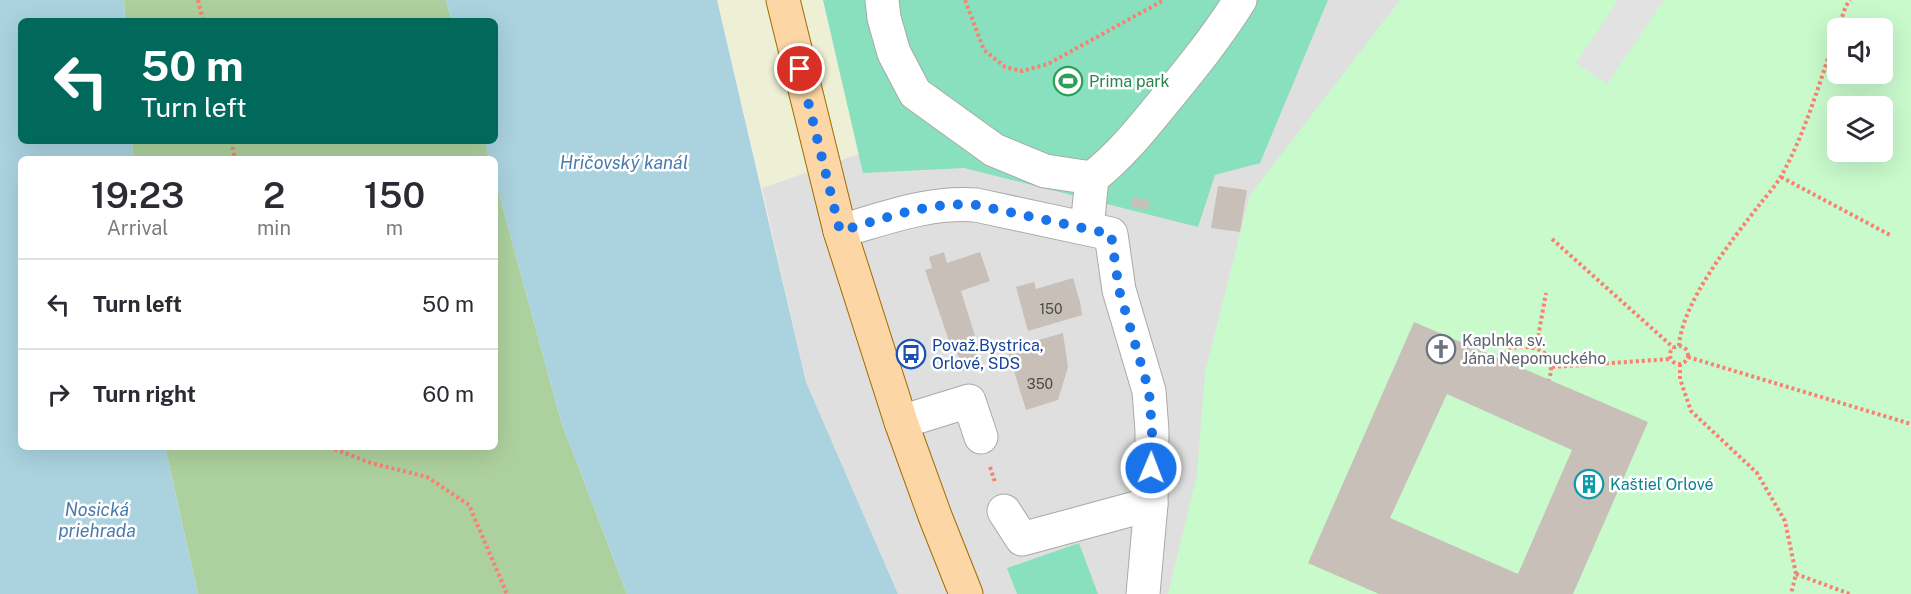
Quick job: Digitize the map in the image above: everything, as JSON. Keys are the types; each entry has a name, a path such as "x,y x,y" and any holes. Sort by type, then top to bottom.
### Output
{"main road":[{"path":"783,0 840,231 902,422 935,516 966,594"}],"street":[{"path":"882,0 884,18 894,52 915,93 994,150 1045,171 1092,178 1114,161 1154,115 1205,52 1240,0"},
{"path":"1087,228 1092,178"},
{"path":"840,231 932,206 956,203 976,205 1111,234 1119,290 1149,391 1152,431 1151,504 1143,594"},
{"path":"902,422 969,400 981,437"},
{"path":"1004,511 1022,539 1151,504"}],"path":[{"path":"198,0 202,18"},
{"path":"965,0 984,50 1005,67 1022,71 1048,64 1164,0"},
{"path":"1842,18 1850,0"},
{"path":"1679,346 1685,317 1722,253 1781,177 1806,123 1827,61"},
{"path":"1781,177 1890,235"},
{"path":"1552,239 1674,348"},
{"path":"1536,348 1546,293"},
{"path":"1501,359 1510,348 1523,346 1536,348 1546,353 1551,363 1549,380"},
{"path":"1679,346 1685,348 1688,357 1685,362 1675,363 1670,353 1679,346"},
{"path":"1688,357 1911,424"},
{"path":"1551,367 1671,358"},
{"path":"1680,364 1680,379 1691,411 1757,473 1785,521 1796,574 1791,594"},
{"path":"981,437 1004,511"},
{"path":"337,450 371,463 427,477 469,505 507,594"},
{"path":"1796,574 1850,594"}],"shaded area":[{"path":"1265,0 1911,0 1911,594 898,594 806,382 762,188 952,121"},
{"path":"1618,0 1664,0 1607,84 1576,63"}],"green space":[{"path":"124,0 446,0 451,18 125,18"},
{"path":"717,0 1265,0 952,121 762,188"},
{"name":"Prima park","path":"823,0 1328,0 1260,163 1215,175 1198,227 964,168 863,173"},
{"path":"1400,0 1911,0 1911,594 1168,594 1197,474 1205,372 1250,195"},
{"path":"132,144 486,144 488,156 133,156"},
{"path":"498,190 561,421 627,594 198,594 166,450 498,450"},
{"path":"1079,543 1098,594 1017,594 1007,568"}],"water":[{"name":"Nosická priehrada","path":"0,0 124,0 125,18 18,18 18,144 132,144 133,156 18,156 18,450 166,450 198,594 0,594"},
{"name":"Hričovský kanál","path":"446,0 717,0 806,382 898,594 627,594 561,421 498,190 498,156 488,156 486,144 498,144 498,18 451,18"}],"building":[{"path":"1218,186 1247,190 1240,232 1211,228"},
{"path":"1133,197 1150,201 1147,210 1131,206"},
{"path":"944,252 947,263 980,252 990,281 961,291 975,336 971,337 980,365 963,371 954,343 950,344 925,270 932,268 929,257"},
{"path":"1073,278 1082,315 1028,331 1016,287 1034,282 1036,289"},
{"name":"Kaštieľ Orlové","path":"1414,322 1648,422 1573,594 1379,594 1308,563","holes":["1447,394 1572,450 1518,574 1390,518"]},
{"path":"1063,333 1068,367 1058,400 1026,410 1007,349"}],"place":[{"name":"Prima park","path":"1068,81"},
{"name":"Kaplnka sv. Jána Nepomuckého","path":"1441,349"},
{"name":"Považ.Bystrica, Orlové, SDS","path":"911,354"},
{"name":"Kaštieľ Orlové","path":"1589,484"}],"route":[{"path":"800,69 840,231 932,206 956,203 976,205 1111,234 1119,290 1149,391 1152,431 1151,468"}]}
